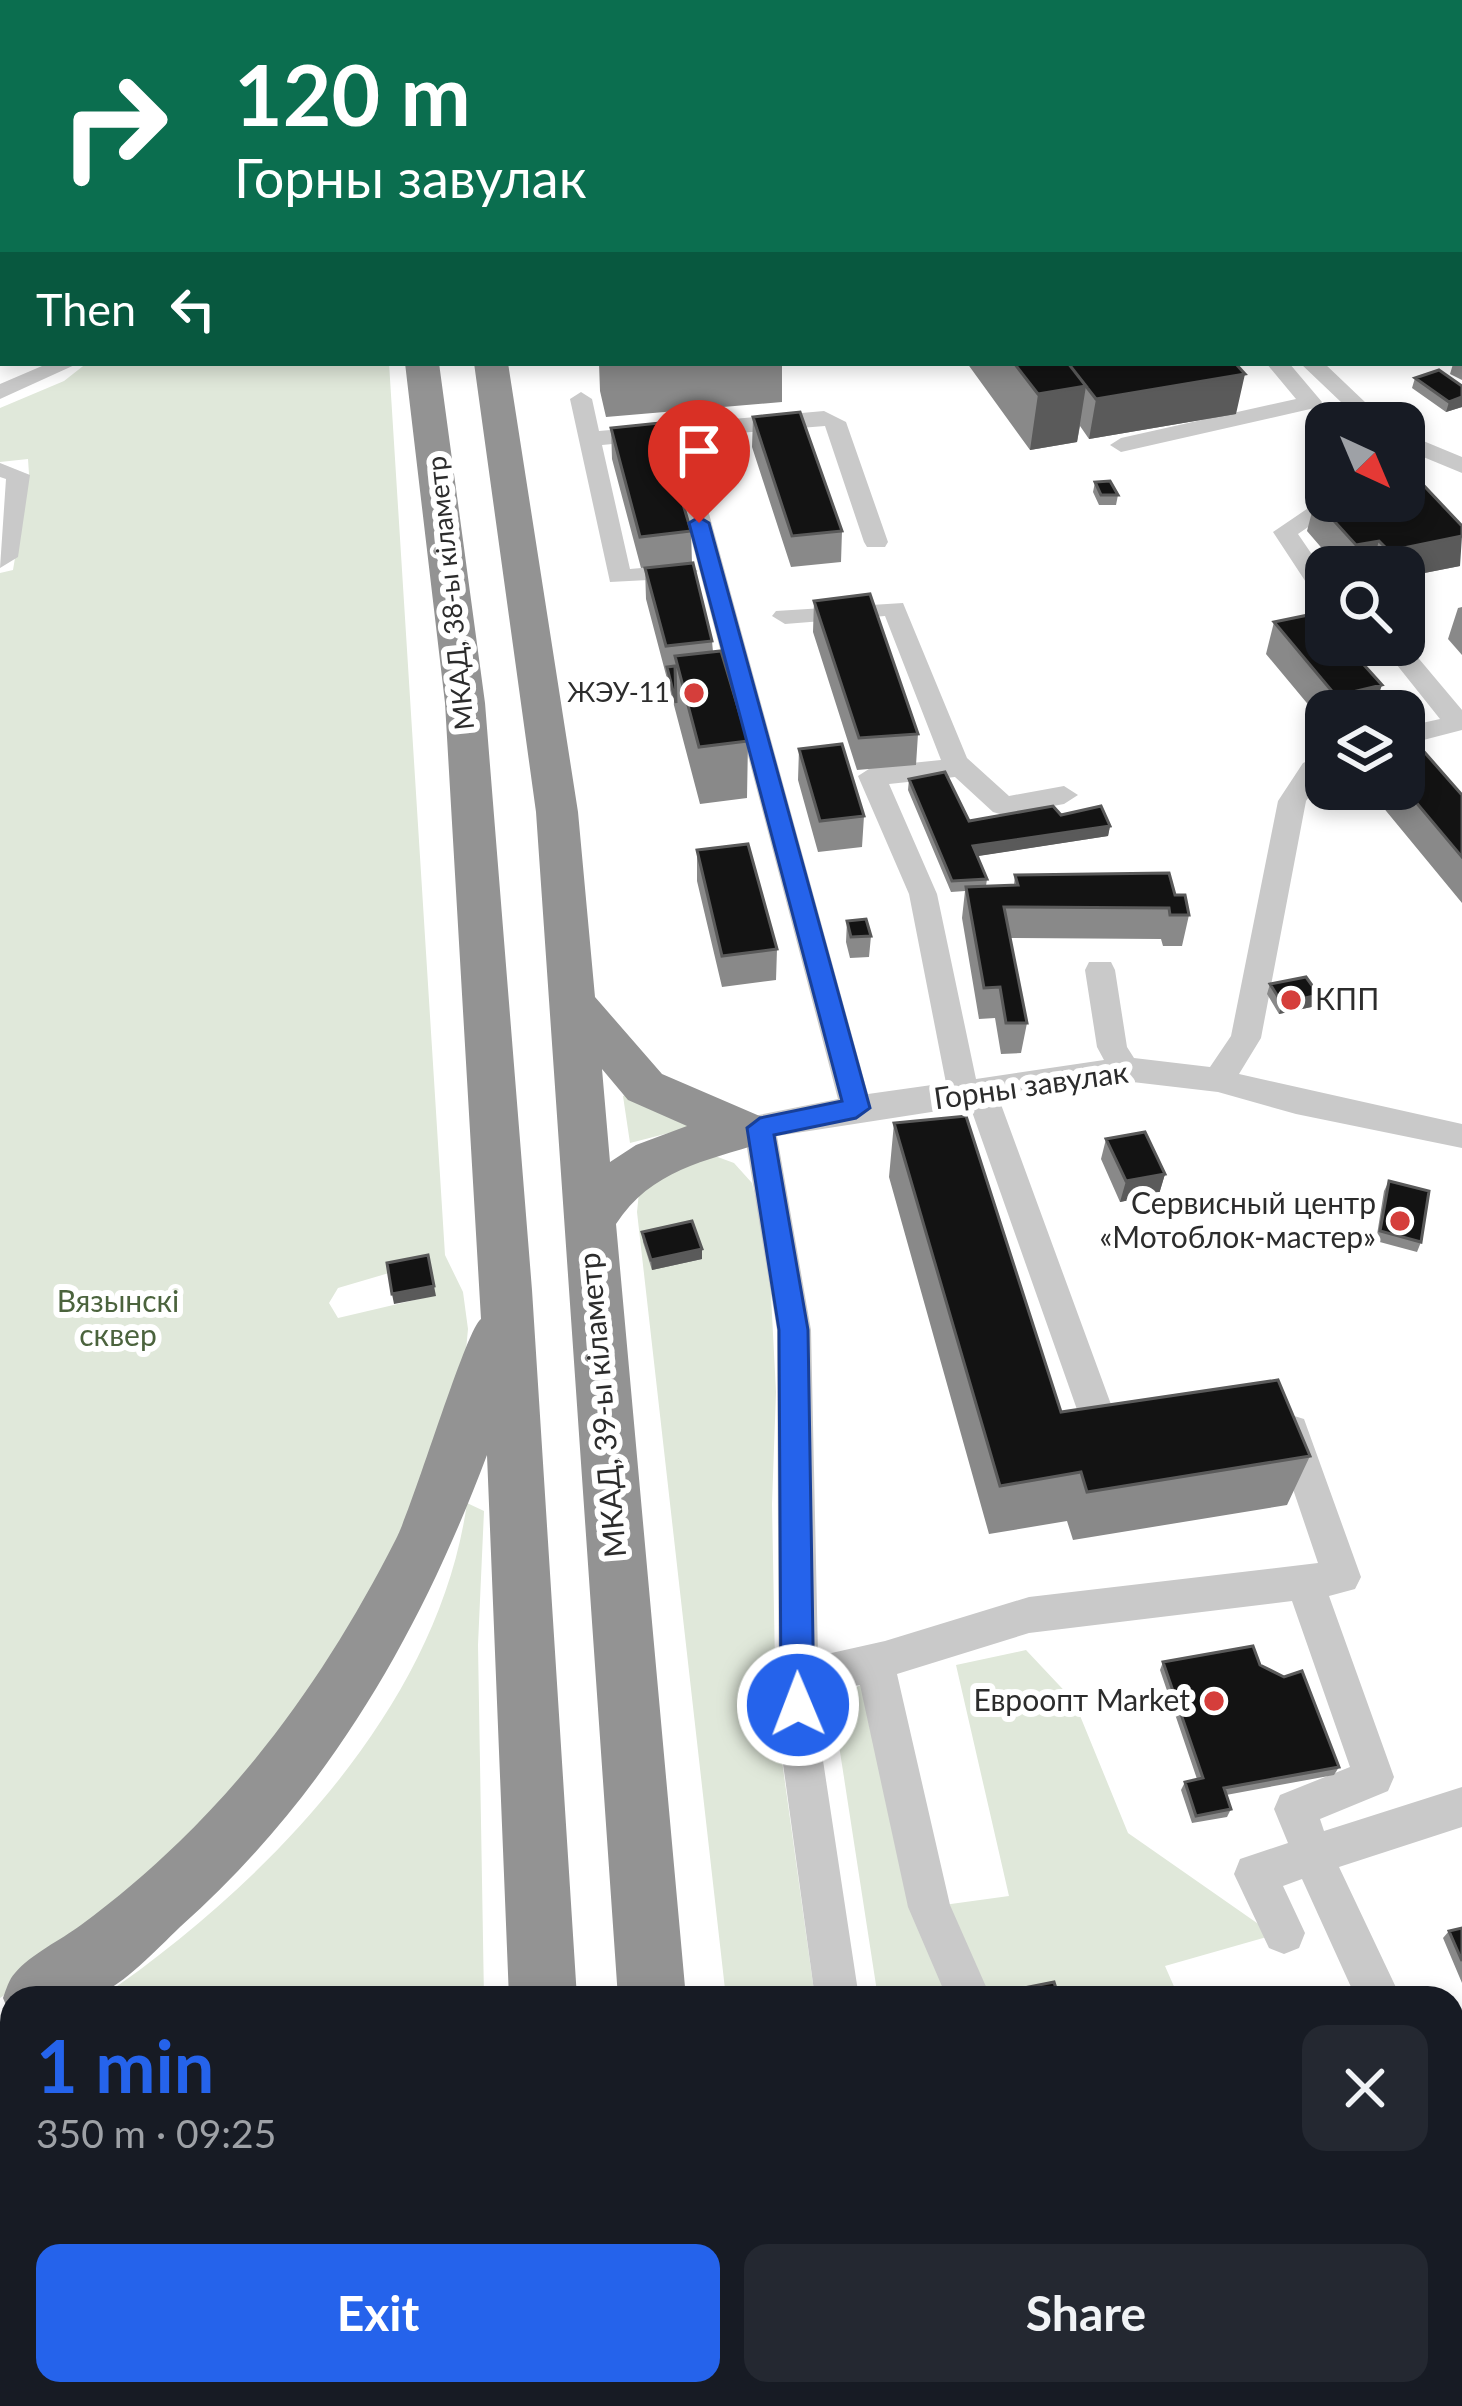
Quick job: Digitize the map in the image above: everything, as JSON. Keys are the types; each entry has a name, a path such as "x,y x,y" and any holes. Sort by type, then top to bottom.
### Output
{"highway":[{"name":"МКАД, 38-ы кіламетр","path":"422,366 462,680 506,1290"},
{"name":"МКАД, 39-ы кіламетр","path":"491,366 557,812 651,1986"},
{"path":"574,1004 645,1087 752,1129"},
{"path":"588,1225 603,1196 663,1150 752,1129"},
{"path":"54,1986 130,1933 226,1843 309,1747 369,1658 408,1582 482,1388 506,1290"},
{"path":"506,1290 542,1986"}],"street":[{"path":"0,392 61,366"},
{"path":"1121,445 1311,402 1280,366"},
{"path":"1318,366 1355,402"},
{"path":"581,399 619,578 711,569"},
{"path":"590,439 824,418 835,422 876,542"},
{"path":"675,432 767,761 856,1108"},
{"path":"1425,449 1462,466"},
{"path":"0,470 18,475 6,557 0,561"},
{"path":"1305,519 1285,532 1305,562"},
{"path":"784,616 894,608 956,762 1003,806 1064,795"},
{"path":"1411,666 1460,725 1425,732"},
{"path":"956,762 944,772 872,776 923,894 972,1094 1104,1435 1149,1429"},
{"path":"1218,1080 1246,1038 1292,801 1305,781"},
{"path":"1100,970 1112,1047 1124,1069"},
{"name":"Горны завулак","path":"752,1129 856,1108 1124,1069 1218,1080 1460,1138"},
{"path":"752,1129 794,1330 799,1734 835,1986"},
{"path":"797,1676 876,1666 931,1643 1029,1615 1342,1577 1284,1411 1262,1414"},
{"path":"1305,1582 1374,1778 1295,1809 1374,1986"},
{"path":"876,1666 929,1907 964,1986"},
{"path":"1284,1933 1255,1874 1462,1807"}],"green space":[{"name":"Вязынскі сквер","path":"83,366 389,366 445,1255 463,1292 468,1329 464,1371 420,1511 301,1726 90,1938 18,1986 0,1986 0,573 13,570 29,474 28,459 0,462 0,408 64,381","holes":["389,1273 436,1295 338,1318 329,1303 338,1288"]},
{"path":"631,1092 700,1125 630,1143 623,1096"},
{"path":"715,1156 734,1163 752,1183 769,1256 776,1392 772,1504 776,1718 813,1986 725,1986 637,1212 646,1179"},
{"path":"467,1503 484,1511 478,1645 484,1986 117,1986 222,1902 334,1786 381,1721 420,1652 450,1579"},
{"path":"1026,1650 1074,1701 1128,1833 1274,1935 1165,1966 1174,1986 876,1986 832,1700 872,1679 929,1907 1009,1896 956,1665"}],"building":[{"path":"1016,366 1070,366 1086,386 1038,394"},
{"path":"1070,366 1238,366 1245,374 1096,399"},
{"path":"1439,370 1462,386 1462,397 1449,402 1415,378"},
{"path":"800,412 842,531 792,536 753,417"},
{"path":"659,423 691,531 640,537 611,428"},
{"path":"1110,481 1118,495 1101,495 1095,482"},
{"path":"1425,487 1462,526 1462,536 1413,546 1384,546 1379,541 1356,545 1335,522 1425,522"},
{"path":"693,563 712,641 666,646 645,568"},
{"path":"870,594 918,734 859,738 814,601"},
{"path":"1305,616 1305,659 1274,622"},
{"path":"721,651 748,741 699,747 675,656"},
{"path":"675,666 676,703 667,667"},
{"path":"1311,666 1365,666 1382,685 1361,690 1331,690"},
{"path":"842,744 864,816 820,821 799,749"},
{"path":"1425,753 1462,795 1462,857 1422,810"},
{"path":"945,772 969,821 1053,806 1061,815 1101,806 1110,826 973,846 987,879 952,881 909,779"},
{"path":"748,844 777,949 722,956 697,850"},
{"path":"1169,873 1175,895 1185,895 1189,915 1170,915 1169,908 1004,907 1027,1023 1006,1023 1000,987 984,988 966,887 1018,885 1015,875"},
{"path":"866,919 871,936 851,937 847,921"},
{"path":"1306,977 1319,995 1282,1003 1270,984"},
{"path":"966,1116 1061,1412 1278,1380 1310,1456 1087,1492 1081,1472 1000,1486 894,1123"},
{"path":"1145,1132 1165,1174 1126,1181 1106,1139"},
{"name":"Сервисный центр «Мотоблок-мастер»","path":"1389,1181 1429,1191 1421,1242 1380,1231"},
{"path":"692,1221 702,1249 651,1260 642,1232"},
{"path":"428,1255 434,1286 392,1294 387,1263"},
{"path":"1253,1646 1260,1665 1284,1677 1302,1671 1339,1767 1224,1788 1231,1809 1196,1816 1185,1782 1203,1778 1163,1662"},
{"path":"1462,1928 1462,1961 1449,1931"}],"place":[{"name":"ЖЭУ-11","path":"694,693"},
{"name":"КПП","path":"1291,1000"},
{"name":"Сервисный центр «Мотоблок-мастер»","path":"1400,1221"},
{"name":"Евроопт Market","path":"1214,1701"}],"route":[{"path":"699,523 767,761 856,1108 760,1128 794,1330 798,1705"}]}
